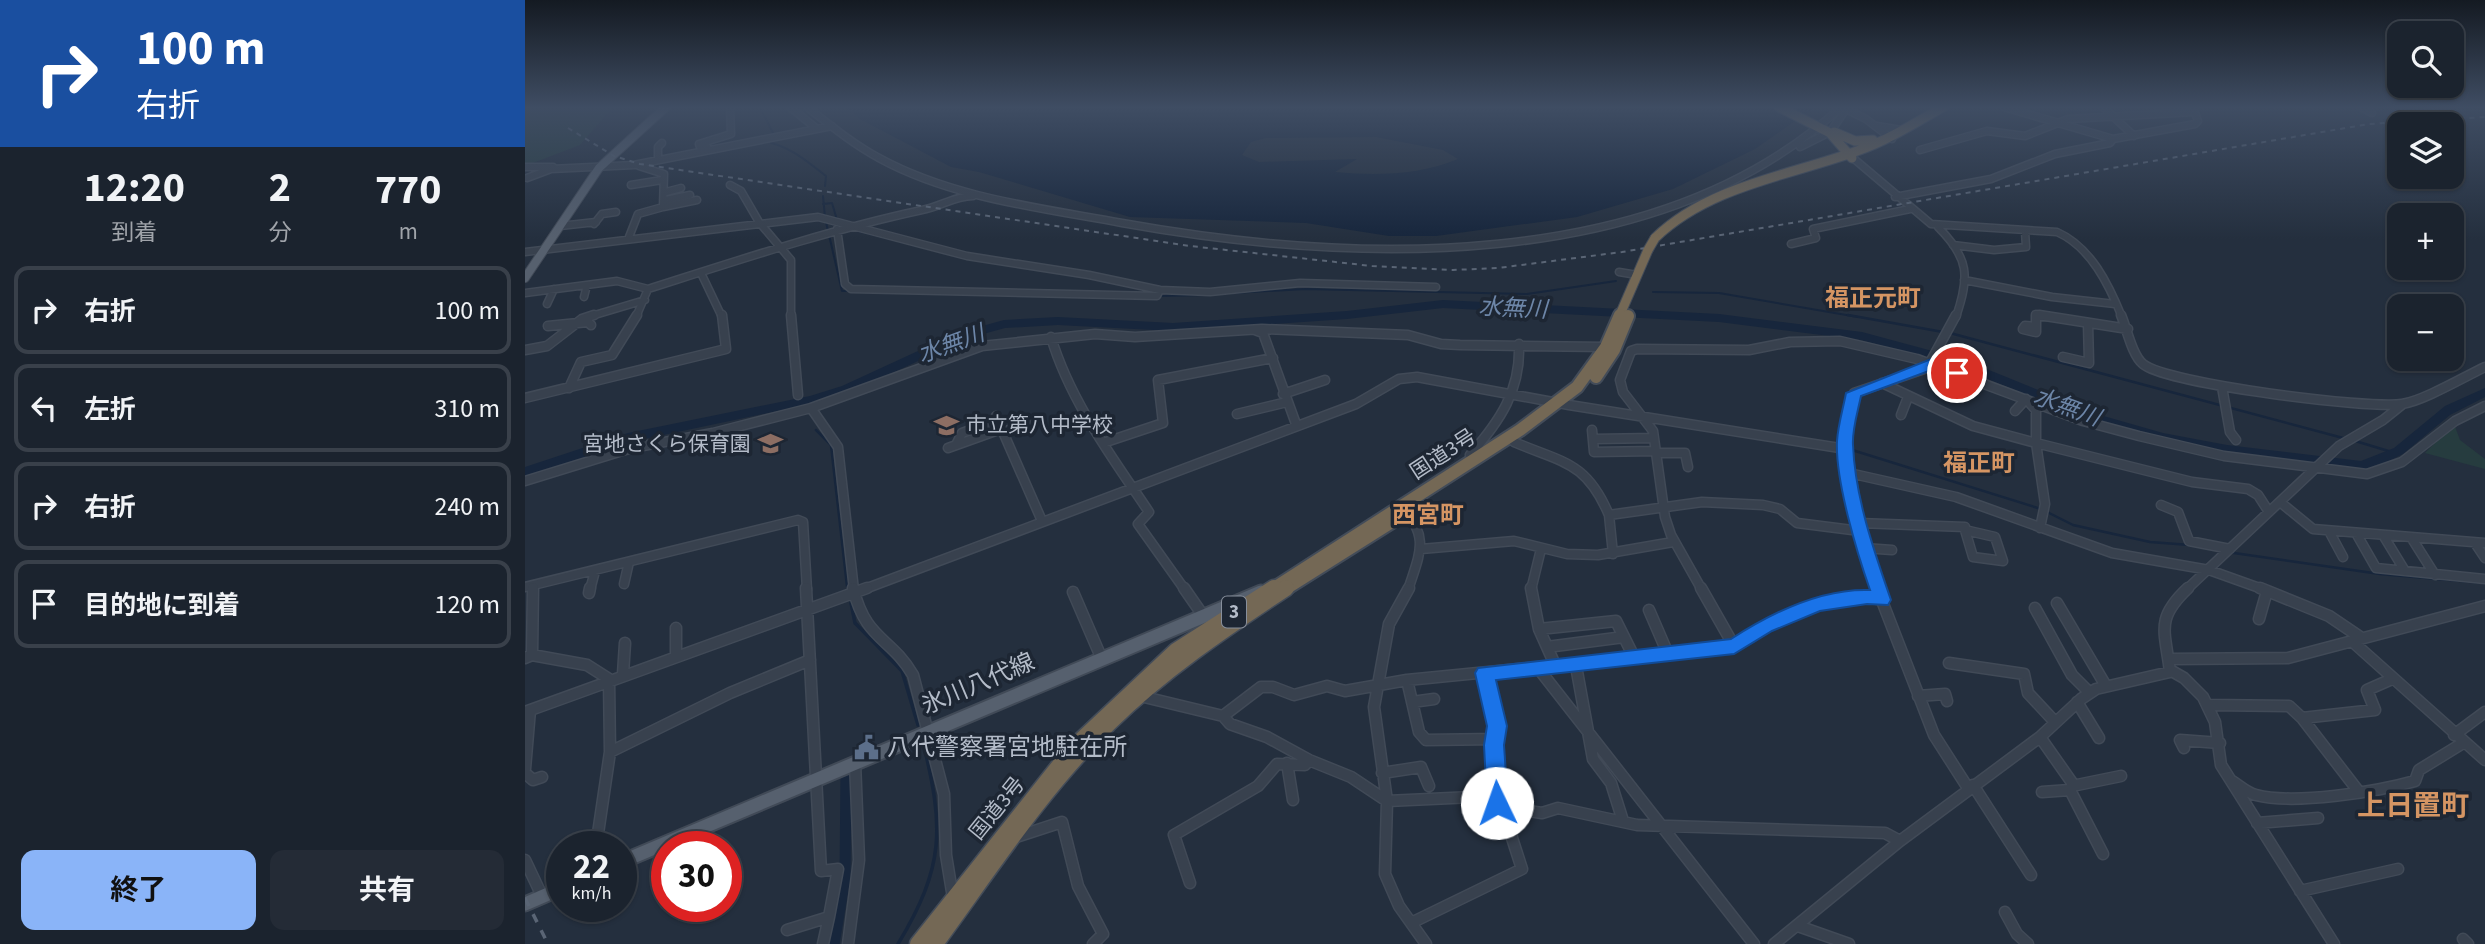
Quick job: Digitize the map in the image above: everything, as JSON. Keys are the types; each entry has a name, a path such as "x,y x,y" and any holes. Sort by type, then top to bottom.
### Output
{"highway":[{"path":"1797,172 1834,151"},
{"path":"1846,151 1851,156"},
{"name":"国道3号","path":"918,944 1075,746 1176,651 1239,608 1272,593 1514,442 1564,404 1610,345 1656,243 1679,223 1708,207 1862,151"},
{"name":"国道3号","path":"1629,304 1637,275 1656,243 1681,214 1712,197 1851,156"},
{"name":"国道3号","path":"1403,510 1472,459 1564,404"},
{"name":"国道3号","path":"935,944 1077,759 1138,696 1239,608"}],"main road":[{"path":"525,278 599,168 618,151"},
{"name":"氷川八代線","path":"637,855 1202,614 1239,608"},
{"path":"525,904 546,895"}],"street":[{"path":"658,151 658,160"},
{"path":"683,154 690,151"},
{"path":"527,178 551,169 634,165 699,151"},
{"path":"868,151 915,175 1042,207"},
{"path":"525,293 617,281 648,289 759,256 837,229 933,208 966,195 1152,228 1252,242 1339,249 1424,251 1551,239 1712,197 1787,151"},
{"path":"1895,197 1991,179 2067,151"},
{"path":"1851,156 1924,221 1938,226 2057,232 2066,236 2105,276 2141,363 2146,368 2222,387 2372,404 2403,404"},
{"path":"634,165 664,174 662,180 666,192 665,203"},
{"path":"525,167 573,170"},
{"path":"631,185 662,180"},
{"path":"730,185 741,191 759,222 782,247 793,269 791,322 798,395"},
{"path":"666,192 681,188"},
{"path":"629,237 638,214 690,195"},
{"path":"665,203 697,200"},
{"path":"1791,244 1815,239 1813,229 1910,209"},
{"path":"559,226 597,219 616,212"},
{"path":"525,252 629,237 818,217 967,256 1159,293"},
{"path":"1938,226 1963,259 1961,301 1939,350 1927,368 1854,393 1849,412 1846,449 1849,473 1864,548 1934,735 2032,875"},
{"path":"837,229 845,284 851,289 1159,293 1210,292 1300,283 1436,286"},
{"path":"1953,245 2014,249 2026,247 2025,231"},
{"path":"1619,272 1637,275"},
{"path":"525,398 726,349 725,317 707,292 701,273"},
{"path":"1964,280 2039,295 2115,304"},
{"path":"584,297 587,285"},
{"path":"562,296 566,288"},
{"path":"547,304 554,289"},
{"path":"569,388 581,362 612,355 644,308 648,289"},
{"path":"525,350 547,346 576,323 645,300"},
{"path":"2037,327 2036,315 2128,329"},
{"path":"548,326 588,322 591,325"},
{"path":"2063,357 2089,363 2088,323"},
{"path":"525,481 632,448 713,433 811,408 876,387 967,349 1051,337 1095,334 1135,337 1253,330 1408,335 1441,344 1460,345 1610,345"},
{"path":"1253,330 1263,333 1296,424"},
{"path":"1051,337 1060,367 1103,443 1149,512 1138,524 1202,614"},
{"path":"1734,646 1674,541 1664,508 1653,431 1627,400 1620,380 1631,351 1749,350 1790,342 1840,341 1932,362 2083,421 2163,442 2224,456 2367,474 2385,471 2412,459 2453,422 2485,406"},
{"path":"1472,459 1470,455 1515,394 1520,361 1519,344"},
{"path":"1103,443 1163,423 1158,380 1273,358"},
{"path":"2334,944 2221,765 2220,743 2210,705 2170,664 2164,620 2169,606 2320,467 2327,455 2358,432 2394,414 2403,404 2485,367"},
{"path":"542,777 533,780 525,771 528,711 623,674 854,593 1296,424 1356,404 1399,379 1417,377 1564,404 1846,449"},
{"path":"1237,414 1285,398 1325,380"},
{"path":"1882,383 1973,426 2192,482 2248,489 2258,495 2269,512"},
{"path":"2222,387 2230,432 2236,440"},
{"path":"1901,415 1908,397"},
{"path":"2015,411 2026,398"},
{"path":"2026,398 2036,410 2036,443 2043,477 2041,528"},
{"path":"811,408 835,438 838,447 854,593 864,623 906,660 913,675 944,794 946,855 953,898"},
{"path":"948,448 999,424 1033,423"},
{"path":"999,424 1042,521"},
{"path":"1654,438 1593,434 1594,452 1685,453 1688,467"},
{"path":"1514,442 1568,461 1600,492 1609,515 1613,554"},
{"path":"1849,473 1956,497 2112,553 2209,570 2329,616 2357,640 2392,679 2485,760"},
{"path":"1609,515 1702,502 1763,505 1780,509 1797,523 1965,530 1996,537 2003,561 1974,560 1970,557 1965,530"},
{"path":"2280,502 2302,523 2329,531 2480,543 2485,558"},
{"path":"2161,505 2178,512 2189,541 2230,549"},
{"path":"1403,510 1417,522 1421,549 1408,591 1388,624 1374,707 1387,801 1385,874 1411,923 1426,944"},
{"path":"609,680 587,665 529,656 529,586 798,520 803,522 816,779 820,804 821,871 838,869 823,944"},
{"path":"2329,531 2343,556"},
{"path":"2356,533 2376,568 2485,579"},
{"path":"2383,535 2405,571"},
{"path":"2411,537 2435,575"},
{"path":"1421,549 1514,541 1541,550 1567,554 1613,554 1644,545 1674,541"},
{"path":"1864,548 1892,550"},
{"path":"1541,550 1529,576 1532,609 1556,667"},
{"path":"624,584 629,562"},
{"path":"589,593 595,571"},
{"path":"2259,619 2267,591"},
{"path":"1073,592 1101,657"},
{"path":"1223,716 1261,687 1273,687 1294,695 1327,686 1345,691 1378,683 1576,666 1734,646 1765,626 1818,604 1867,597 1882,600"},
{"path":"2057,603 2106,686"},
{"path":"1774,944 1900,841 2040,737 2090,693 2170,664 2288,658 2485,606"},
{"path":"2035,608 2072,675 2090,693"},
{"path":"1649,610 1668,654"},
{"path":"1539,629 1616,621 1634,657"},
{"path":"676,628 676,656"},
{"path":"1547,647 1624,637"},
{"path":"623,674 625,643"},
{"path":"610,752 730,693 810,660"},
{"path":"1949,663 2024,674 2028,693 2056,722"},
{"path":"1576,666 1593,759 1611,783 1623,821"},
{"path":"1538,668 1754,944"},
{"path":"1485,673 1497,726 1494,745 1497,803"},
{"path":"2301,718 2375,710 2367,691 2392,679"},
{"path":"598,831 610,752 609,680"},
{"path":"1407,680 1419,732 1426,740 1497,738"},
{"path":"1918,696 1945,694 1947,701"},
{"path":"1138,696 1223,716 1230,724 1277,741 1309,760 1351,778 1387,801 1473,797 1509,808 1542,813 1558,808 1659,826 1885,833 1900,841"},
{"path":"1412,702 1434,699"},
{"path":"2077,702 2099,738"},
{"path":"2210,705 2290,706 2359,792"},
{"path":"2230,780 2256,795 2310,796 2398,788 2415,781 2419,770 2459,739 2485,712"},
{"path":"2040,737 2073,784 2071,788 2103,854"},
{"path":"2184,748 2180,740 2220,743"},
{"path":"1190,883 1174,835 1258,786 1277,764 1305,765 1309,760"},
{"path":"848,944 859,860 855,762"},
{"path":"1287,763 1293,800"},
{"path":"1383,773 1420,767 1429,786"},
{"path":"2042,792 2102,783 2121,776"},
{"path":"1411,923 1522,869 1512,838 1509,808"},
{"path":"2257,823 2318,818"},
{"path":"1016,836 1062,822 1077,887 1103,934 1093,944"},
{"path":"525,860 542,897"},
{"path":"2300,891 2398,869"},
{"path":"2005,912 2017,934 2028,944"},
{"path":"787,930 829,917"},
{"path":"1798,926 1849,944"}],"green space":[{"path":"525,151 564,151 525,166"},
{"path":"2454,424 2460,440 2485,459 2485,469 2425,453"}],"water":[{"path":"921,151 1245,151 1242,155 1259,162 1357,159 1335,172 1382,174 1429,168 1458,159 1445,151 1751,151 1673,189 1577,217 1436,236 1389,236 1306,223 1130,217 979,172 951,167"}],"waterway":[{"path":"791,151 826,176 825,186"},
{"path":"823,196 824,204"},
{"path":"824,204 832,203 837,220"},
{"path":"824,204 825,217"},
{"path":"826,222 842,291 849,291"},
{"path":"850,229 952,255"},
{"path":"1216,294 1305,289 1527,294 1616,281"},
{"path":"1147,290 1175,295"},
{"path":"1653,292 1719,293 1858,317"},
{"path":"1157,296 1206,295"},
{"name":"水無川","path":"525,472 628,438 811,400 847,389 961,336 1004,324 1058,321 1173,327 1347,315 1443,304 1719,318 1862,336 1958,362 2095,418 2162,438 2227,450 2361,466 2388,457 2450,409 2485,392"},
{"path":"1848,315 1943,332"},
{"path":"1950,333 2343,438"},
{"path":"816,430 831,445 847,586"},
{"path":"2352,440 2395,453"},
{"path":"1849,449 2041,509 2073,525 2150,542 2190,545"},
{"path":"2227,552 2380,574 2484,583"},
{"path":"851,603 855,623 902,671 918,725"},
{"path":"898,944 925,892 936,846 935,799 923,742"},
{"path":"834,944 845,878 846,771"}],"railway":[{"path":"606,151 640,164 1190,246 1372,266 1453,270 1498,268 1622,252 2211,151"},
{"path":"525,898 548,944"}],"place":[{"name":"市立第八中学校","path":"946,425"},
{"name":"宮地さくら保育園","path":"771,444"},
{"name":"八代警察署宮地駐在所","path":"867,747"}],"district":[{"name":"福正元町","path":"1873,298"},
{"name":"福正町","path":"1979,463"},
{"name":"西宮町","path":"1428,515"},
{"name":"上日置町","path":"2413,806"}],"route":[{"path":"1497,803 1494,745 1497,726 1485,673 1576,666 1734,646 1765,626 1818,604 1838,599 1867,597 1882,600 1864,548 1847,464 1845,442 1854,393 1927,368 1931,363 1957,373"}]}
